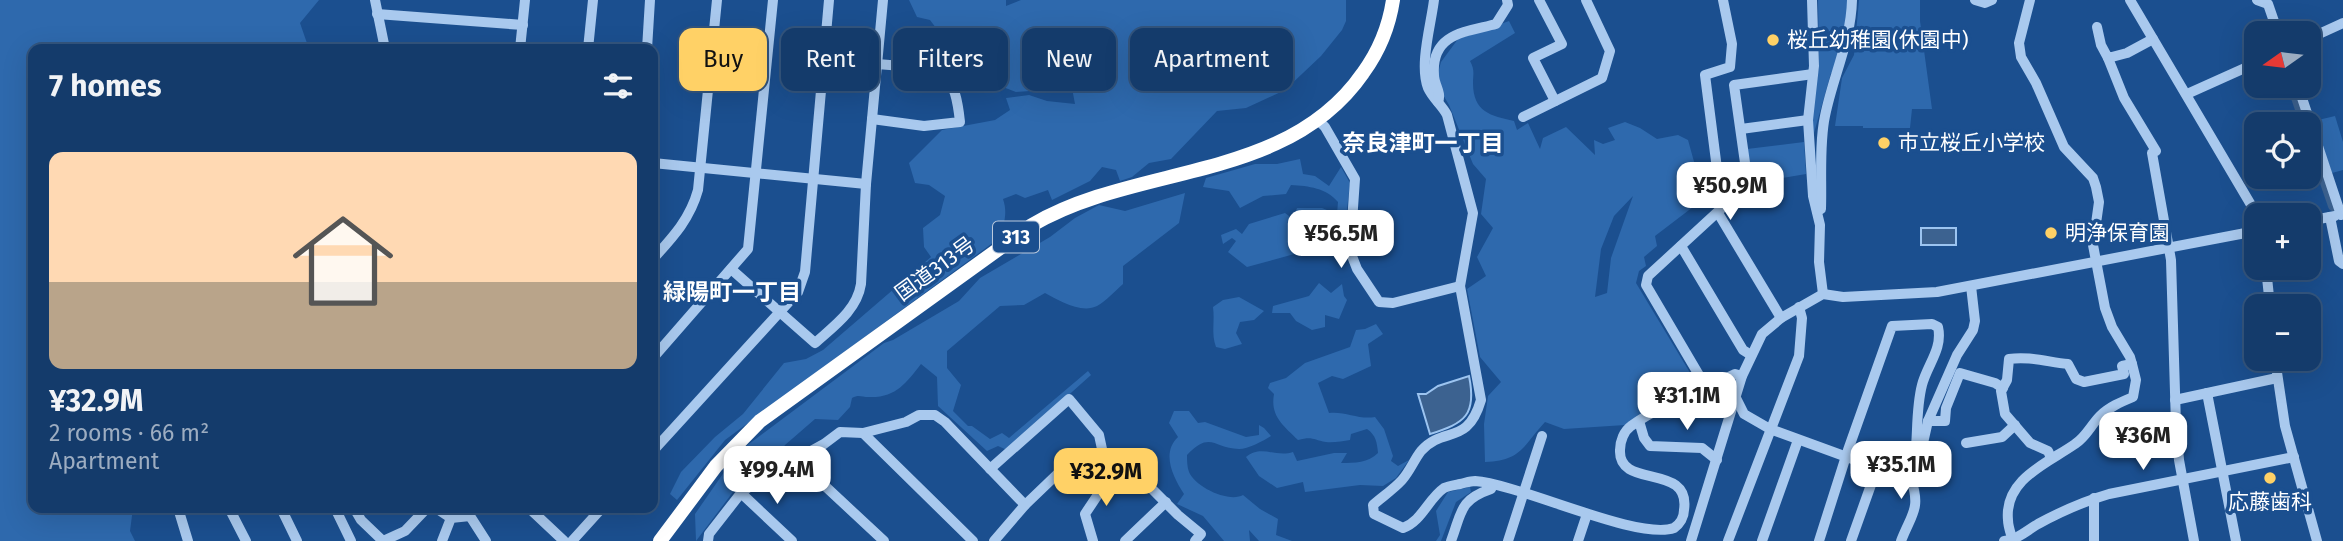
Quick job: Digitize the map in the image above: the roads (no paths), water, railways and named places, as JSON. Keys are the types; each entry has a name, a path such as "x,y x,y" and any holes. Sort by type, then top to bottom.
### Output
{"highway":[{"name":"国道313号","path":"660,541 709,473 752,428 1031,225 1063,208 1102,194 1252,155 1298,134 1318,120 1355,85 1374,58 1387,29 1393,0"}],"street":[{"path":"375,0 384,44"},
{"path":"521,44 525,0"},
{"path":"589,44 593,0"},
{"path":"647,44 650,0"},
{"path":"658,254 681,229 693,209 698,190 717,0"},
{"path":"658,352 748,249 772,0"},
{"path":"658,438 798,292 806,272 829,0"},
{"path":"870,0 883,1 879,43"},
{"path":"1434,0 1425,68 1427,85 1432,96 1447,115 1473,213 1460,286 1481,400 1469,426 1427,446 1403,479 1373,505 1374,514 1403,528 1411,525 1444,488 1473,480 1523,494 1586,517 1652,532 1674,528 1683,517 1685,500 1681,490 1672,482 1628,469 1619,452 1621,440 1626,431 1639,421 1735,374 1742,376"},
{"path":"1438,102 1440,96 1434,75 1441,45 1450,36 1496,24 1508,5 1507,0"},
{"path":"1539,0 1562,44 1533,58 1555,101"},
{"path":"1523,117 1602,78 1610,51 1586,0"},
{"path":"1706,387 1646,285 1648,275 1748,184 1734,85 1730,77 1732,44 1723,0"},
{"path":"1812,0 1813,74 1808,120 1813,196 1820,225 1819,262 1823,294"},
{"path":"1816,211 1821,209 1824,118 1843,58 1852,18 1852,0"},
{"path":"1975,0 1984,3 1992,0"},
{"path":"2030,0 2019,43 2021,57 2036,83 2064,147 2093,178 2099,202 2093,245 2105,308 2112,327 2130,357 2136,380 2133,397 2100,416 2084,437 2032,470 2016,489 2009,505 2010,541 2038,524 2094,498 2294,457"},
{"path":"2130,0 2250,203"},
{"path":"2257,0 2268,4 2274,21"},
{"path":"377,14 523,25"},
{"path":"2321,33 2343,23"},
{"path":"2097,27 2101,45 2124,98 2156,151 2152,153 2169,247 2175,400 2182,480 2194,541"},
{"path":"2108,58 2127,53 2153,38"},
{"path":"872,119 924,126 960,122 955,93 940,69 879,64"},
{"path":"1730,67 1705,75 1721,210 1781,318"},
{"path":"2187,94 2244,68"},
{"path":"1734,85 1813,74"},
{"path":"731,270 815,343 854,305 860,295 875,91"},
{"path":"2302,98 2338,215 2339,261 2343,264"},
{"path":"1318,120 1325,127 1355,179 1350,251 1357,269 1379,302 1392,303 1460,286"},
{"path":"1741,129 1808,120"},
{"path":"658,163 866,184"},
{"path":"1691,541 1742,376 1751,355 1762,334 1799,307 1823,294 1843,297 1893,296 1971,286 2244,233"},
{"path":"1681,246 1743,350 1751,355"},
{"path":"1916,454 1921,455 1928,421 1957,355 1973,330 1975,321 1971,286"},
{"path":"1728,541 1799,356 1799,307"},
{"path":"1819,541 1892,326 1932,324 1938,327 1939,332 1937,351 1923,382 1911,479 1917,505 1901,541"},
{"path":"2051,458 2048,451 2029,443 2005,414 2001,391 2007,380 2009,359 2025,357 2040,362 2068,364 2076,379 2084,382 2124,374 2122,366 2132,365"},
{"path":"2276,371 2285,426 2317,541"},
{"path":"1928,421 1945,421 1946,408 1960,373 2003,387"},
{"path":"2175,400 2277,378"},
{"path":"2207,393 2236,541"},
{"path":"1736,398 1744,414 1770,429 1911,479"},
{"path":"990,469 1069,399 1100,435 1102,449 1117,482"},
{"path":"708,541 709,534 741,493 760,479 840,432 863,433 906,422 919,415 935,415 945,422 1025,505"},
{"path":"1639,421 1644,438 1650,446 1702,448 1717,460"},
{"path":"1966,443 2002,437 2015,425"},
{"path":"863,433 973,541"},
{"path":"1508,541 1542,436"},
{"path":"1762,541 1798,440"},
{"path":"796,459 884,541"},
{"path":"1000,539 1025,505 1073,460 1100,482 1145,482 1201,534 1195,541"},
{"path":"1851,541 1877,468"},
{"path":"1093,541 1085,514 1101,491 1100,482"},
{"path":"1451,541 1465,504 1472,495 1491,489 1493,485"},
{"path":"741,493 793,541"},
{"path":"2094,498 2094,541"},
{"path":"1125,541 1166,502"},
{"path":"180,513 188,541"},
{"path":"232,513 246,541"},
{"path":"284,513 298,541"},
{"path":"337,513 349,537 361,541"},
{"path":"357,513 383,541 405,531 422,513"},
{"path":"443,513 450,518"},
{"path":"450,518 466,513"},
{"path":"470,513 486,541"},
{"path":"534,513 564,541"},
{"path":"572,541 597,513"},
{"path":"1578,541 1586,517"},
{"path":"442,541 450,518"}],"waterway":[{"path":"2296,98 2301,112"},
{"path":"2321,171 2333,206"}],"place":[{"name":"桜丘幼稚園(休園中)","path":"1773,40"},
{"name":"市立桜丘小学校","path":"1884,143"},
{"name":"明浄保育園","path":"2051,233"},
{"name":"応藤歯科","path":"2270,478"}],"district":[{"name":"奈良津町一丁目","path":"1423,143"},
{"name":"緑陽町一丁目","path":"732,292"}]}
